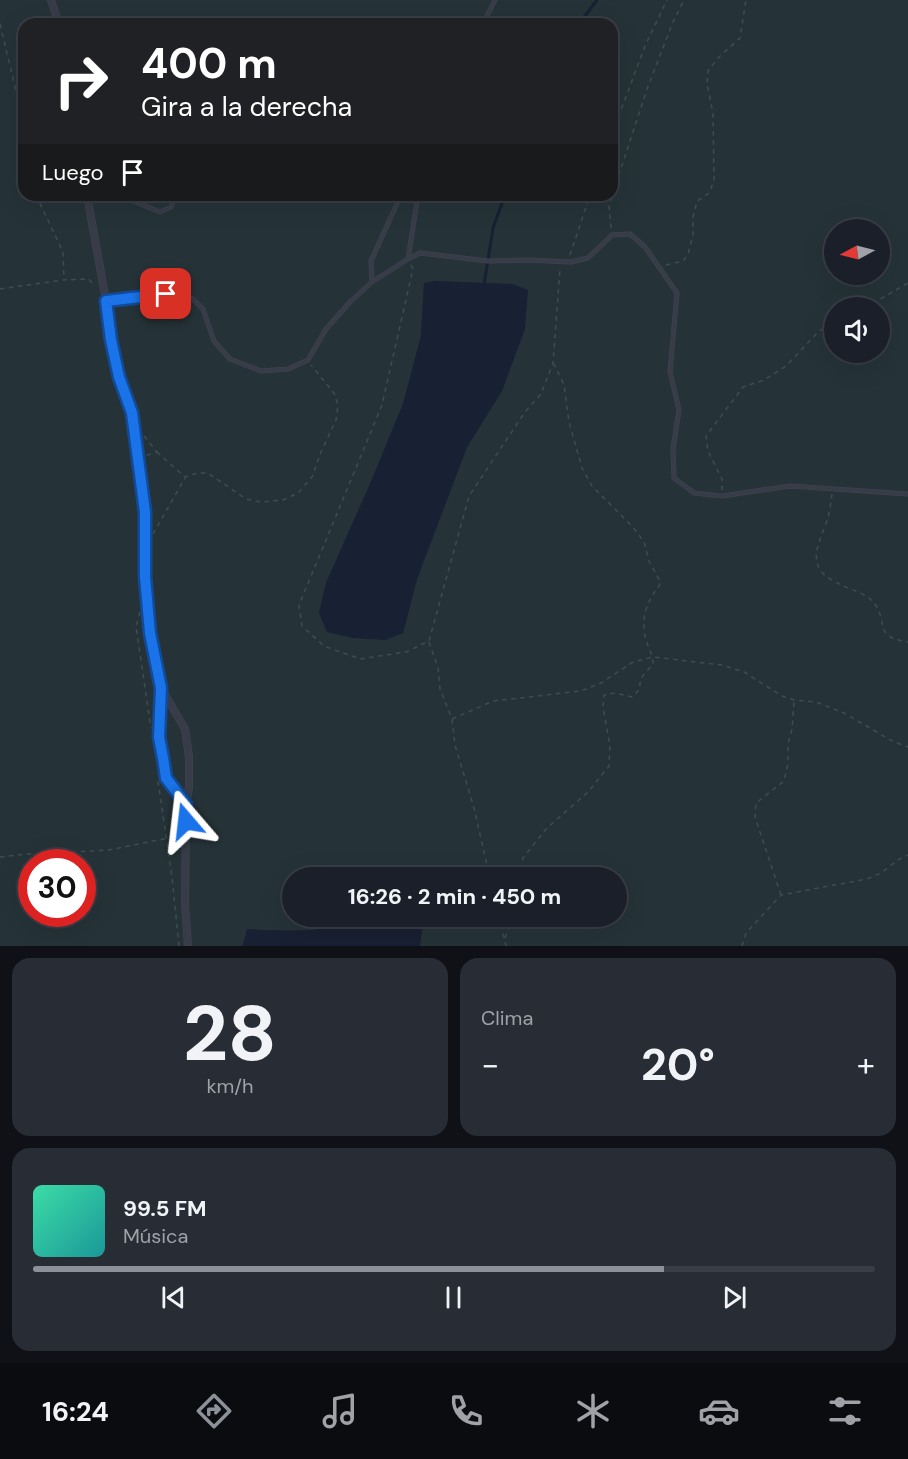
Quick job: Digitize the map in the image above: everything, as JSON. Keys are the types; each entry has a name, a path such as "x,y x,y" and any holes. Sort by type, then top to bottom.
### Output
{"street":[{"path":"51,0 57,18"},
{"path":"88,201 115,358 132,413 138,458 145,512 145,577 150,633 161,688 159,737 166,778 186,804"},
{"path":"161,688 185,729 189,758 185,903 189,946"}],"lane":[{"path":"486,18 495,0"},
{"path":"133,201 160,212 171,207 174,201"},
{"path":"372,282 371,261 398,201"},
{"path":"408,259 417,201"},
{"path":"106,301 166,294 193,299 203,309 214,341 230,359 261,371 288,369 308,360 326,329 372,282 420,254 488,261 567,262 588,258 612,235 630,234 645,247 677,293 670,372 679,410 673,449 674,478 694,493 722,496 790,486 908,494"}],"path":[{"path":"618,118 645,46 668,0"},
{"path":"618,177 646,89 684,0"},
{"path":"659,268 683,261 693,235 693,217 697,201 709,193 714,182 713,113 707,84 708,71 718,58 740,38 746,0"},
{"path":"0,24 18,100"},
{"path":"39,201 63,252 63,280"},
{"path":"567,262 588,201"},
{"path":"610,201 612,235"},
{"path":"408,259 413,269 382,405 299,605 302,626 324,646 360,659 406,652 429,641"},
{"path":"487,867 474,808 455,745 452,719 440,689 438,668 429,641 469,496 525,412 541,394 553,363 560,261"},
{"path":"0,289 63,280 89,279 94,286"},
{"path":"884,297 908,283"},
{"path":"722,496 722,479 708,451 706,436 744,387 764,380 786,366 820,330 824,329"},
{"path":"146,548 185,477 197,472 208,473 246,499 261,502 284,500 298,493 312,477 336,420 338,405 334,393 308,360"},
{"path":"521,867 523,858 547,828 588,792 609,766 610,746 603,707 604,695 615,693 632,697 639,690 641,678 653,664 653,657 645,637 644,611 661,583 649,561 644,542 633,527 592,486 582,468 569,423 564,386 553,363"},
{"path":"133,424 157,452 185,477"},
{"path":"138,458 157,452"},
{"path":"833,488 829,515 816,554 819,570 831,580 870,599 876,604 881,623 889,635 897,640 908,642"},
{"path":"452,719 493,701 581,691 601,683 633,662 653,657 722,665 744,672 782,696 794,700 816,702 843,713 894,742 908,747"},
{"path":"781,895 755,817 756,803 784,781 788,764 788,744 792,729 794,700"},
{"path":"0,857 109,850 163,839 176,842 186,838"},
{"path":"742,946 746,933 781,895 867,879 908,855"},
{"path":"502,927 506,946"},
{"path":"505,938 510,927"}],"shaded area":[{"path":"0,0 908,0 908,946 420,946 422,927 627,927 627,867 282,867 282,927 335,927 293,931 247,929 242,946 0,946","holes":["435,281 512,284 528,290 502,391 467,447 417,579 403,633 327,632 319,613 326,583 403,404 421,336 424,283"]}],"water":[{"path":"435,281 512,284 528,290 525,329 502,391 467,447 417,579 403,633 385,640 353,638 327,632 319,613 326,583 403,404 421,336 424,283"},
{"path":"335,927 422,928 420,946 243,946 247,929 293,931"}],"waterway":[{"path":"584,18 597,0"},
{"path":"484,285 493,228 503,201"}],"route":[{"path":"166,294 106,301 119,377 132,413 145,512 145,577 150,633 161,688 159,737 166,778 186,804 186,821"}]}
